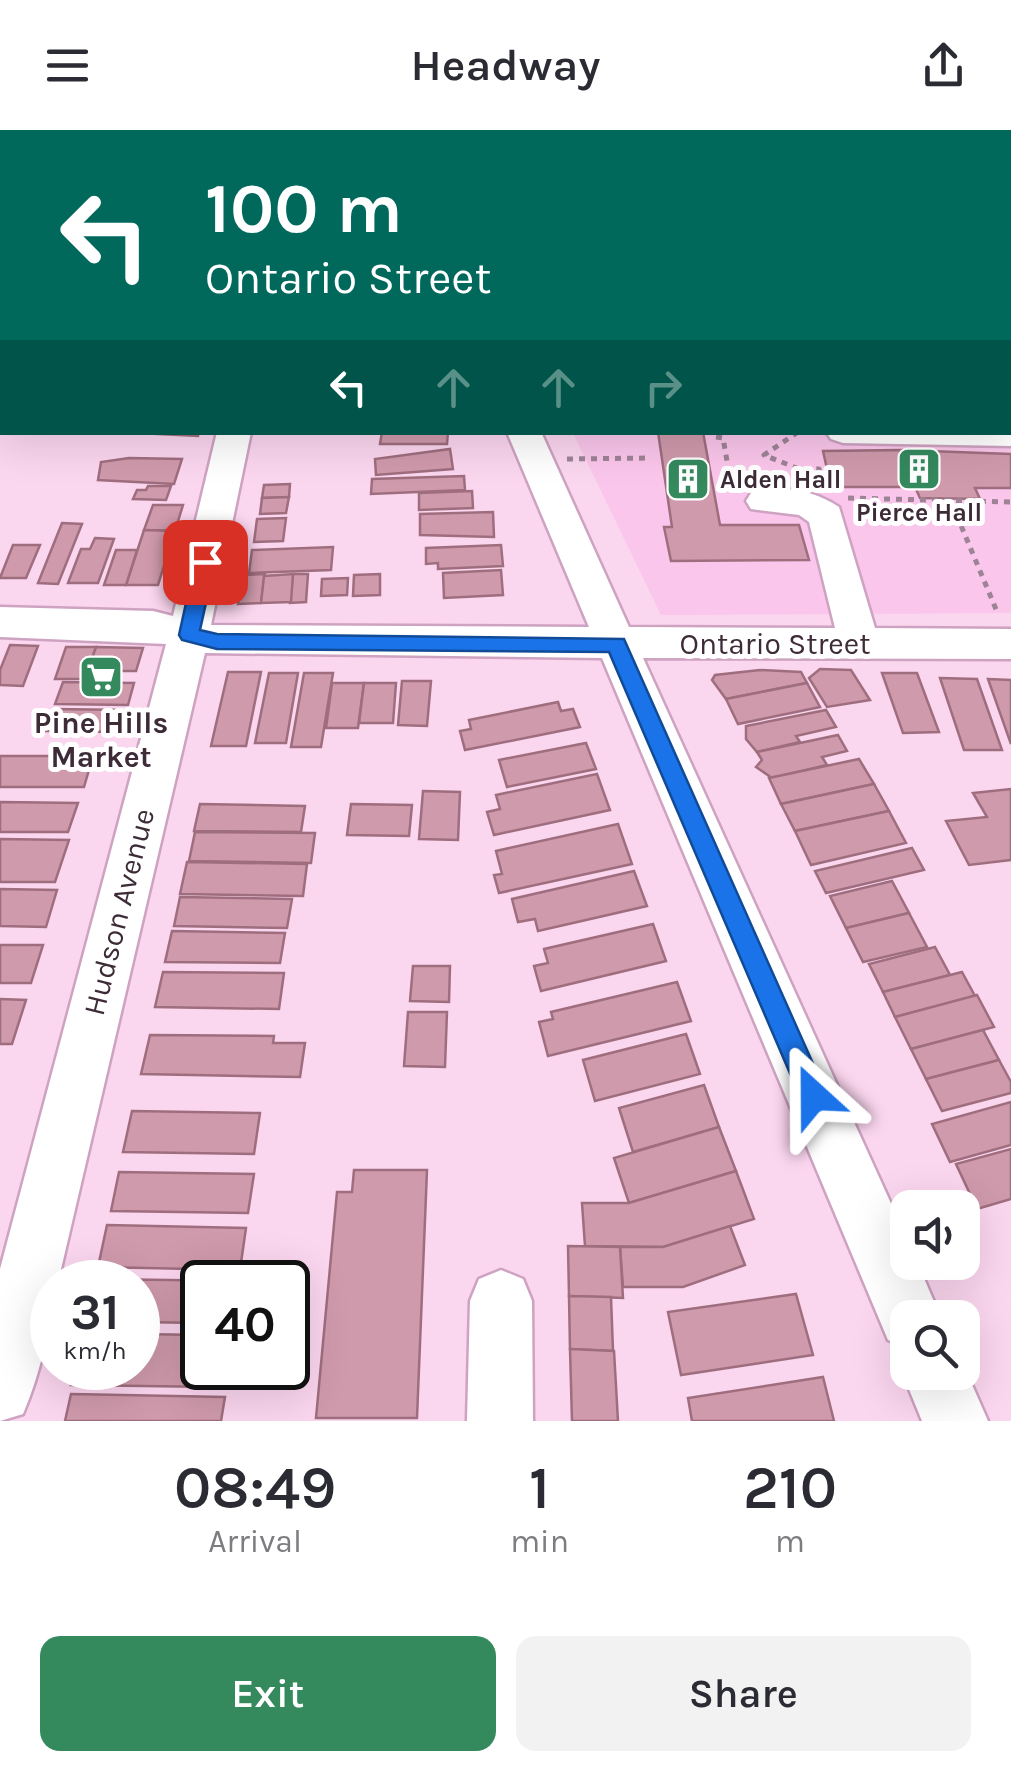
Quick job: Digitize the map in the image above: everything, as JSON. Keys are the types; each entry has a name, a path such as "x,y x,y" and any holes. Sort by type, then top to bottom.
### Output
{"street":[{"name":"Hudson Avenue","path":"0,1392 189,635 233,435"},
{"path":"541,446 616,644 902,1300"},
{"path":"764,500 807,503 826,516 858,644"},
{"name":"Ontario Street","path":"0,622 152,626 217,641 1011,644"},
{"path":"500,1421 501,1301"},
{"path":"942,1390 956,1421"}],"path":[{"path":"794,435 764,455 799,469 819,469 823,489"},
{"path":"541,446 651,458"},
{"path":"833,498 952,504 1011,502"},
{"path":"952,504 1011,644"}],"shaded area":[{"path":"574,435 1011,435 1011,613 661,615"}],"building":[{"path":"382,435 448,435 447,444 380,444"},
{"name":"Alden Hall","path":"658,435 704,435 720,525 799,525 809,560 671,561 664,527 672,527"},
{"path":"450,449 453,469 376,475 375,459"},
{"name":"Pierce Hall","path":"823,451 1011,454 1011,488 975,488 980,499 920,498 915,487 831,487"},
{"path":"182,459 174,484 98,480 101,462"},
{"path":"464,476 465,490 371,494 372,479"},
{"path":"290,484 289,497 262,498 264,485"},
{"path":"148,486 171,486 166,500 133,499 137,490 146,490"},
{"path":"472,491 473,508 419,510 419,493"},
{"path":"289,497 286,513 260,514 262,498"},
{"path":"153,505 183,505 175,531 144,530"},
{"path":"493,512 494,537 420,535 420,514"},
{"path":"286,518 283,541 254,542 257,519"},
{"path":"62,523 82,524 58,584 38,583"},
{"path":"144,530 175,531 158,585 126,585"},
{"path":"95,538 114,539 98,583 68,583 81,549 90,549"},
{"path":"13,545 40,545 26,578 0,578"},
{"path":"501,545 503,566 438,569 438,563 426,564 426,548"},
{"path":"333,547 331,570 249,573 252,550"},
{"path":"116,550 137,550 126,585 104,585"},
{"path":"501,570 503,595 444,598 443,573"},
{"path":"265,574 261,603 238,604 243,575"},
{"path":"293,574 308,574 306,602 290,603"},
{"path":"293,574 291,602 261,603 264,576"},
{"path":"380,574 380,595 353,596 354,575"},
{"path":"348,578 347,595 321,596 322,579"},
{"path":"10,645 38,646 23,686 0,685 0,670"},
{"path":"66,647 96,647 85,679 55,679"},
{"path":"96,647 143,648 136,671 113,671 111,679 85,679"},
{"path":"820,669 851,670 870,700 827,707 809,678"},
{"path":"760,670 801,672 807,683 726,699 712,680 715,675"},
{"path":"228,672 261,672 246,746 211,746"},
{"path":"269,673 298,673 286,743 255,743"},
{"path":"304,673 333,673 321,747 291,747"},
{"path":"882,673 917,673 939,732 903,733"},
{"path":"940,678 977,679 1002,750 964,750"},
{"path":"988,679 1011,680 1011,744"},
{"path":"402,681 431,681 427,726 398,725"},
{"path":"63,682 134,683 128,705 55,704"},
{"path":"332,683 364,683 358,728 326,728"},
{"path":"364,683 396,683 393,723 359,723"},
{"path":"807,683 820,707 738,724 726,699"},
{"path":"558,702 561,711 573,709 580,727 465,750 460,731 471,729 469,720"},
{"path":"53,709 127,710 120,732 45,731"},
{"path":"826,710 836,727 796,736 800,742 757,752 746,739 746,726"},
{"path":"838,735 847,751 822,757 827,765 772,778 756,767 762,760 757,752"},
{"path":"586,743 596,769 507,787 499,760"},
{"path":"0,756 93,756 84,787 0,787"},
{"path":"859,759 874,784 781,804 769,778"},
{"path":"597,774 610,810 494,835 487,812 500,809 496,795"},
{"path":"874,784 889,811 795,831 781,804"},
{"path":"1011,789 1011,860 969,865 946,821 987,817 973,793"},
{"path":"423,791 460,792 458,840 419,839"},
{"path":"0,802 78,803 68,832 0,832"},
{"path":"200,804 305,806 301,832 194,831"},
{"path":"351,804 412,805 409,836 347,835"},
{"path":"889,811 906,843 811,865 795,831"},
{"path":"618,824 632,864 499,893 494,875 502,874 496,851"},
{"path":"195,832 315,833 311,863 189,861"},
{"path":"0,839 69,840 55,882 0,882"},
{"path":"912,848 924,870 826,893 815,871"},
{"path":"187,862 307,864 303,896 180,894"},
{"path":"634,871 647,906 538,931 535,919 518,922 512,899"},
{"path":"892,881 909,913 846,928 830,896"},
{"path":"0,889 57,890 46,927 0,926"},
{"path":"180,897 292,899 287,928 174,926"},
{"path":"909,913 927,947 863,962 846,928"},
{"path":"653,924 666,961 541,991 534,966 548,963 544,949"},
{"path":"172,931 285,933 280,963 165,962"},
{"path":"0,945 43,945 31,983 0,983"},
{"path":"935,947 950,975 883,992 869,964"},
{"path":"413,966 450,966 449,1002 410,1001"},
{"path":"163,972 284,973 279,1009 155,1007"},
{"path":"962,972 975,996 895,1017 883,992"},
{"path":"677,982 691,1021 548,1056 539,1022 553,1019 551,1012"},
{"path":"977,995 994,1027 911,1049 895,1017"},
{"path":"0,999 26,1000 12,1044 0,1044"},
{"path":"408,1012 447,1012 445,1067 404,1066"},
{"path":"983,1030 999,1060 926,1079 911,1049"},
{"path":"686,1034 700,1074 595,1101 583,1060"},
{"path":"150,1035 274,1036 273,1043 305,1043 300,1077 141,1074"},
{"path":"999,1060 1011,1082 1011,1093 942,1111 926,1079"},
{"path":"704,1085 719,1127 633,1152 619,1108"},
{"path":"1011,1102 1011,1145 950,1162 932,1124"},
{"path":"132,1111 260,1113 254,1154 123,1152"},
{"path":"719,1127 736,1171 629,1203 614,1158"},
{"path":"1011,1149 1011,1199 980,1208 980,1190 968,1190 956,1164"},
{"path":"354,1170 427,1170 417,1418 316,1418 337,1192 352,1192"},
{"path":"736,1171 754,1219 663,1247 585,1246 582,1203 629,1203"},
{"path":"119,1172 254,1174 248,1213 111,1211"},
{"path":"107,1225 246,1228 241,1260 180,1260 180,1269 160,1268 160,1260 100,1260"},
{"path":"730,1226 745,1265 683,1287 623,1287 620,1247 663,1247"},
{"path":"568,1246 620,1247 623,1298 569,1296"},
{"path":"160,1280 180,1280 180,1323 160,1322"},
{"path":"796,1294 813,1355 681,1375 668,1312"},
{"path":"569,1296 611,1297 613,1351 570,1349"},
{"path":"160,1334 180,1335 180,1387 160,1386"},
{"path":"570,1349 614,1351 618,1421 572,1421"},
{"path":"823,1377 834,1421 692,1421 688,1398"},
{"path":"71,1394 225,1397 221,1421 65,1421"}],"place":[{"name":"Pierce Hall","path":"919,469"},
{"name":"Alden Hall","path":"688,479"},
{"name":"Pine Hills Market","path":"101,677"}],"route":[{"path":"205,562 189,635 217,641 616,644 814,1096"}]}
